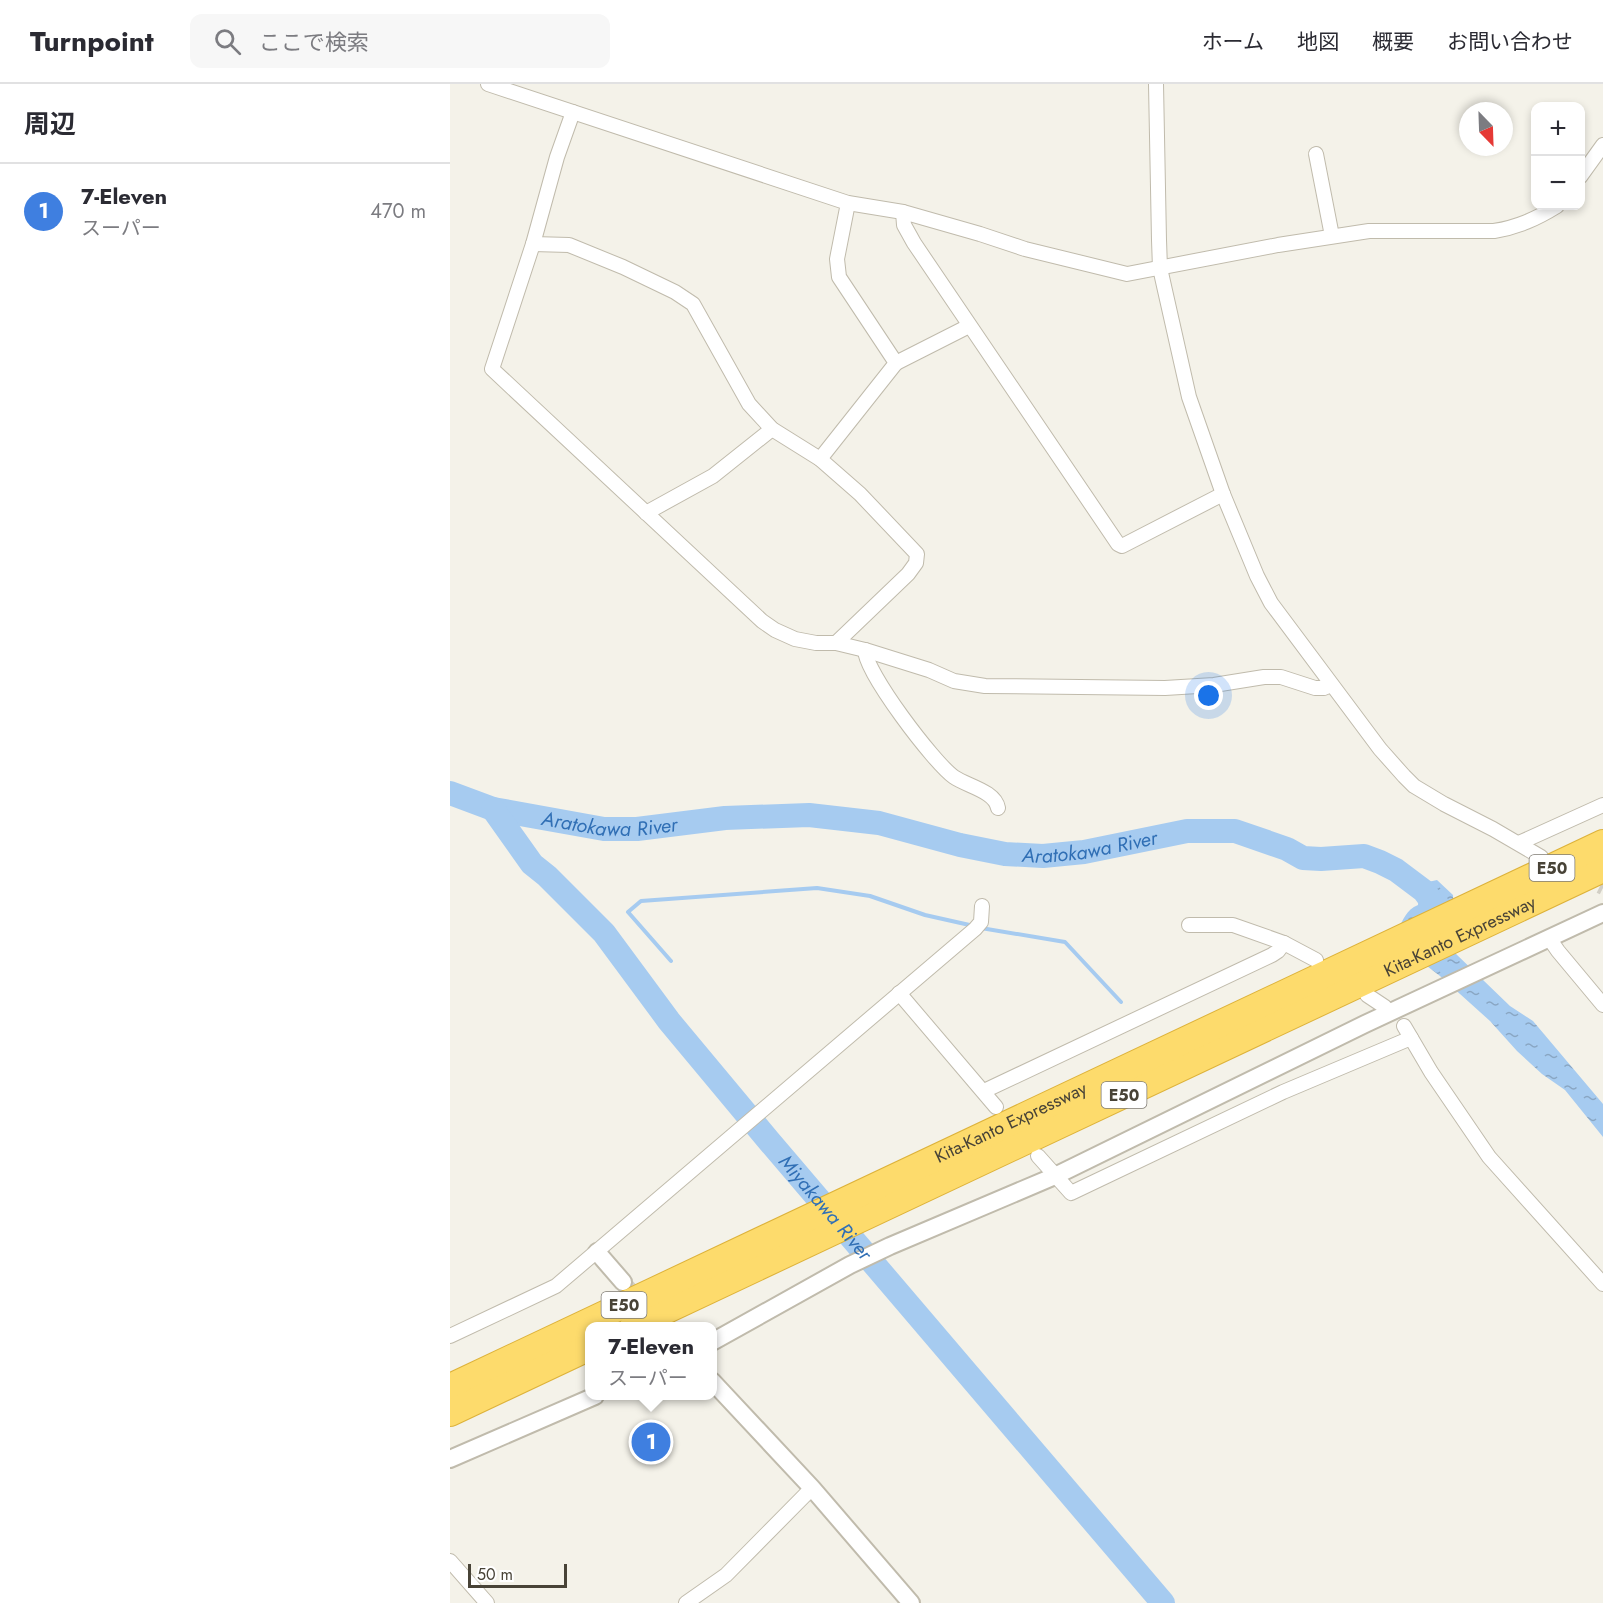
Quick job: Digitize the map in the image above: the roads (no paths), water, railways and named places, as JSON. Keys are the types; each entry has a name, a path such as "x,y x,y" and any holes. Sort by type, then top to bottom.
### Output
{"highway":[{"name":"Kita-Kanto Expressway","path":"599,1322 865,1204 1352,962 1603,843"},
{"name":"Kita-Kanto Expressway","path":"865,1204 1371,986 1521,907 1603,869"},
{"name":"Kita-Kanto Expressway","path":"640,1322 803,1233"},
{"name":"Kita-Kanto Expressway","path":"450,1387 585,1328"},
{"path":"450,1413 585,1349"}],"street":[{"path":"488,84 848,203 903,212 1025,249 1117,273 1138,273 1247,250 1369,231 1494,231 1525,223 1549,210"},
{"path":"1156,84 1160,268 1189,397 1223,494 1257,576 1271,603 1331,685 1380,749 1414,786 1541,856"},
{"path":"573,112 492,369 762,621 795,639 816,643 836,643 865,650 929,670 954,681 985,686 1165,688 1214,685 1264,676 1281,677 1315,688 1331,685"},
{"path":"1585,171 1603,145"},
{"path":"1316,154 1332,236"},
{"path":"848,203 837,259 839,277 896,363"},
{"path":"903,212 904,225 969,326 1118,544 1122,546 1223,494"},
{"path":"533,244 569,245 654,282 693,304 749,404 772,429 820,459 860,494 917,554 916,563 908,574 836,643"},
{"path":"820,459 896,363 969,326"},
{"path":"646,513 713,476 772,429"},
{"path":"865,650 865,656 879,681 931,755 944,770 957,780 995,800 998,808"},
{"path":"1519,843 1603,805"},
{"path":"450,1336 547,1291 597,1252 979,926 982,906"},
{"path":"717,1339 850,1265 1055,1176 1235,1087 1603,913"},
{"path":"1189,925 1233,925 1284,943 1316,960"},
{"path":"1543,941 1558,951 1603,1005"},
{"path":"984,1091 1272,955 1284,943"},
{"path":"1371,986 1384,1007"},
{"path":"899,993 996,1107"},
{"path":"1038,1156 1071,1193 1408,1032 1489,1157 1603,1284"},
{"path":"597,1252 623,1282"},
{"path":"717,1386 812,1488 910,1603"},
{"path":"450,1459 585,1400"},
{"path":"686,1603 726,1575 812,1488"},
{"path":"450,1561 487,1603"}],"water":[{"path":"1437,880 1453,895 1455,953 1510,1006 1533,1021 1603,1104 1603,1137 1565,1090 1542,1074 1490,1021 1423,963 1398,930 1408,912 1418,905 1419,898 1416,888 1419,884"}],"waterway":[{"name":"Aratokawa River","path":"450,793 493,809 604,829 637,829 725,818 809,815 879,823 960,845 1005,854 1043,856 1084,852 1187,831 1235,831 1287,849 1303,858 1364,856 1380,862 1396,870 1424,891 1430,899 1431,913"},
{"name":"Miyakawa River","path":"493,809 532,864 604,933 669,1021 769,1141 1163,1603"},
{"path":"671,961 628,912 641,901 817,888 870,896 925,915 974,926"},
{"name":"Miyakawa River","path":"604,933 609,928"},
{"path":"981,928 1065,942 1121,1002"}],"tunnel":[{"path":"1581,877 1603,888"},
{"path":"623,1282 658,1322"}],"place":[{"name":"7-Eleven","path":"651,1442"}]}
